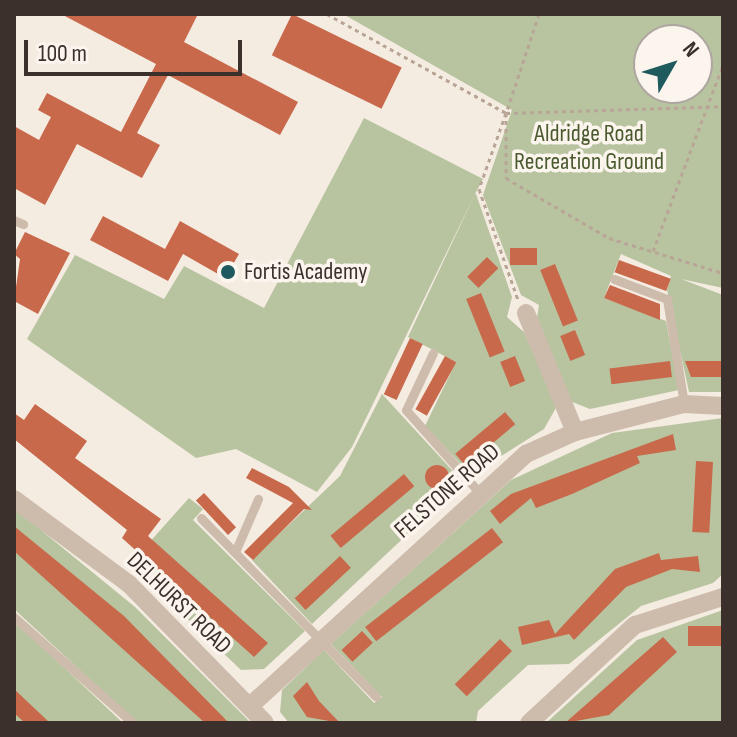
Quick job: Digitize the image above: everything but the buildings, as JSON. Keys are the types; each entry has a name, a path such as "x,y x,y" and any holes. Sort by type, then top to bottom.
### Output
{"street":[{"path":"526,313 575,432"},
{"name":"FELSTONE ROAD","path":"250,706 478,491 526,454 575,432 684,404 723,406"},
{"name":"DELHURST ROAD","path":"14,499 129,584 265,723"},
{"path":"529,723 635,625 723,597"}],"lane":[{"path":"614,279 667,299 684,404"},
{"path":"433,353 406,410 478,491"},
{"path":"235,552 258,499"},
{"path":"201,518 376,697"},
{"path":"14,617 133,723"}],"path":[{"path":"327,14 506,113 723,106"},
{"path":"526,313 479,189 539,14"},
{"path":"653,251 723,65"},
{"path":"506,113 506,178 609,238 723,273"}],"green space":[{"name":"Aldridge Road Recreation Ground","path":"343,14 723,14 723,288 681,279 723,295 723,392 689,392 667,290 671,276 621,254 604,298 666,321 679,390 590,409 567,400 536,324 539,305 521,295 483,195 512,110"},
{"path":"364,118 483,179 352,447 317,492 236,449 196,458 27,339 75,255 164,299 184,266 264,308"},
{"path":"475,194 512,297 507,317 524,332 557,406 544,429 471,475 425,426 456,362 408,337"},
{"path":"382,394 463,482 312,624 252,560 340,476"},
{"path":"723,418 723,574 713,583 641,606 569,664 528,665 478,711 476,723 289,723 280,712 282,690 324,650 374,703 382,697 331,644 511,480 612,433"},
{"path":"189,498 203,509 193,520 305,631 264,669 241,670 130,564"},
{"path":"14,508 135,607 251,723 137,723 14,609"},
{"path":"723,610 723,723 546,723 637,640"},
{"path":"14,623 37,642 123,723 14,723"}],"place":[{"name":"Fortis Academy","path":"228,272"}]}
